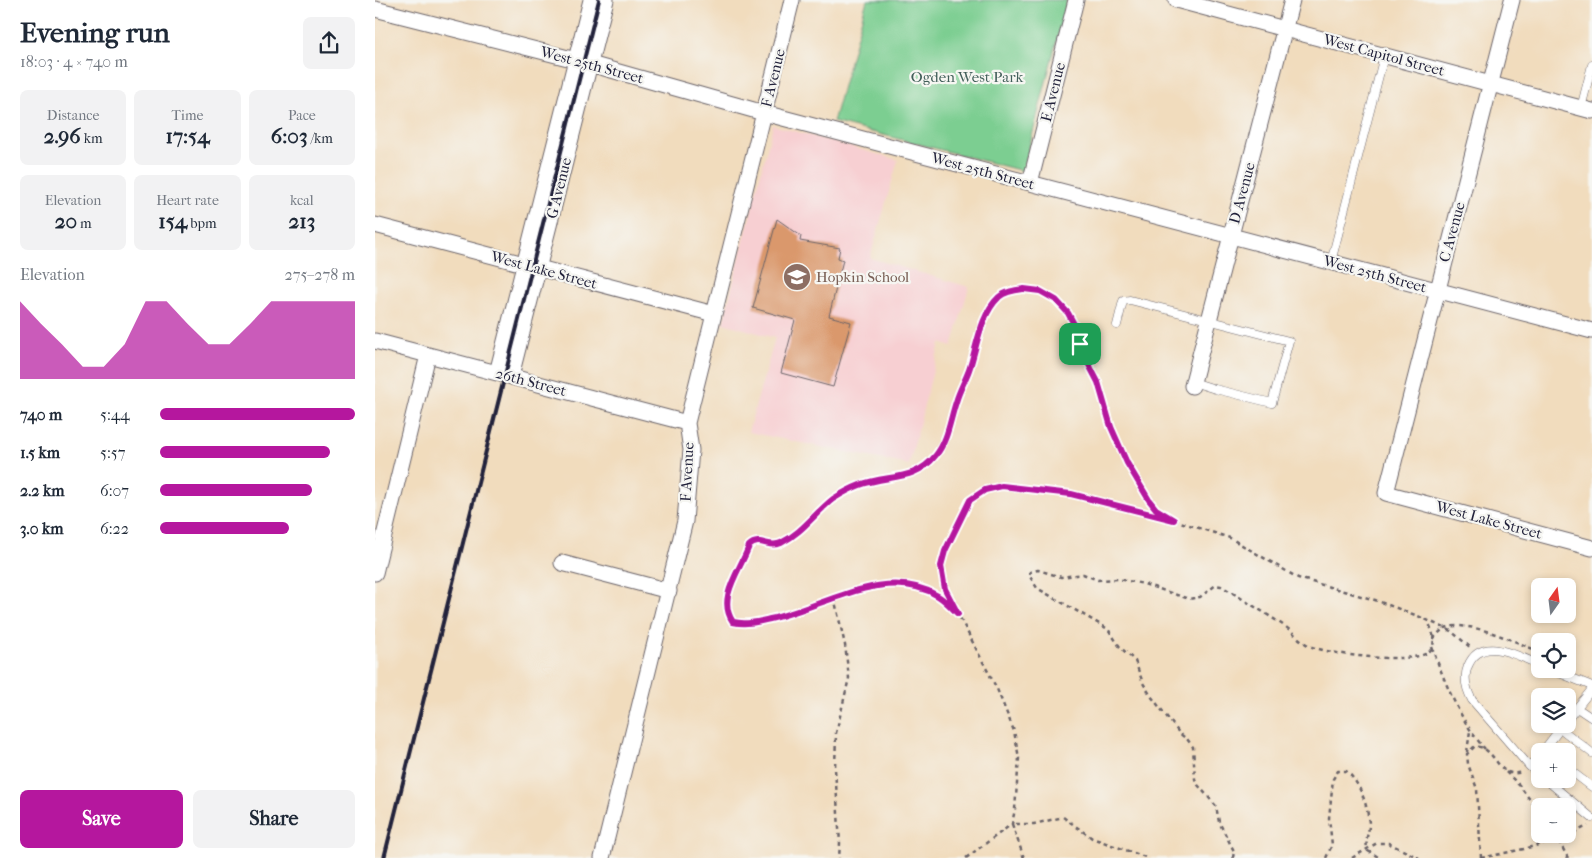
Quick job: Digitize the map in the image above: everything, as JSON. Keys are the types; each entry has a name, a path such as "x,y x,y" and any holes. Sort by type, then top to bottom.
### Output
{"street":[{"name":"G Avenue","path":"583,62 591,0"},
{"name":"G Avenue","path":"504,374 583,62 606,0"},
{"name":"F Avenue","path":"603,858 685,522 691,450 687,422 792,0"},
{"name":"E Avenue","path":"1030,183 1076,0"},
{"name":"D Avenue","path":"1192,384 1292,0"},
{"name":"C Avenue","path":"1385,493 1512,0"},
{"name":"West Capitol Street","path":"1183,1 1587,110"},
{"name":"West 25th Street","path":"375,9 583,62 764,113 1592,330"},
{"name":"West Lake Street","path":"375,225 714,314"},
{"name":"26th Street","path":"375,341 687,422"},
{"path":"375,573 381,520 428,355"},
{"name":"West Lake Street","path":"1385,493 1591,545"},
{"path":"562,563 669,591"}],"lane":[{"path":"1331,262 1384,56"},
{"path":"1587,110 1592,65"},
{"path":"1117,325 1123,301 1130,300 1289,341 1272,404 1192,384"},
{"path":"1531,661 1503,650 1487,649 1477,652 1472,658 1467,668 1465,680 1467,691 1472,700 1531,767"},
{"path":"1570,678 1592,687 1577,708 1592,718"},
{"path":"1550,743 1558,733"},
{"path":"1571,733 1592,753"},
{"path":"1576,775 1592,787"},
{"path":"1556,788 1592,818"}],"path":[{"path":"958,614 940,597 925,590 900,585 873,587 834,597 790,615 742,625 733,622 728,616 726,606 730,588 749,546 754,542 761,541 767,544 778,545 789,539 834,498 861,484 907,475 923,469 936,456 943,445 956,402 973,359 983,322 999,297 1011,291 1024,289 1040,291 1056,300 1068,313 1076,328 1085,357 1098,382 1111,427 1127,463 1156,509 1174,520"},
{"path":"1025,858 1012,824 1019,758 1013,731 997,689 945,589 941,566 945,551 970,500 985,490 1002,486 1071,494 1174,520 1230,538 1298,578 1375,600 1451,631 1477,652"},
{"path":"1233,858 1232,844 1219,822 1216,806 1195,779 1193,747 1180,734 1151,696 1143,683 1135,661 1120,647 1108,629 1037,588 1029,575 1030,572 1038,570 1061,577 1083,574 1098,580 1119,579 1144,584 1189,599 1200,597 1216,585 1221,586 1288,629 1299,640 1328,652 1356,657 1414,657 1428,653 1432,647 1433,638 1432,630 1427,621"},
{"path":"834,597 845,646 849,678 836,733 835,768 840,843 839,858"},
{"path":"1433,638 1444,628 1461,626 1492,633 1531,648"},
{"path":"1432,647 1460,713 1470,730 1531,801"},
{"path":"1470,730 1467,764 1477,789 1481,858 1544,843"},
{"path":"1467,754 1475,746 1485,749"},
{"path":"1505,771 1511,774 1531,767"},
{"path":"1327,858 1332,845 1329,818 1333,779 1338,771 1346,770 1352,776 1364,798 1369,825 1365,842 1368,851 1380,858"},
{"path":"966,858 1012,824 1033,824 1063,817 1092,838 1148,858"},
{"path":"1576,832 1592,826"},
{"path":"1351,858 1377,843 1388,843 1419,858"},
{"path":"1561,843 1568,858"}],"shaded area":[{"path":"773,125 898,160 870,258 969,287 952,347 940,343 909,465 748,432 775,338 723,323"}],"green space":[{"name":"Ogden West Park","path":"867,0 1067,0 1023,171 833,122"}],"building":[{"path":"777,219 801,236 800,241 840,248 838,258 843,260 829,316 851,322 833,387 781,373 795,320 753,308"}],"railway":[{"path":"384,858 599,0"}],"place":[{"name":"Hopkin School","path":"797,277"}],"route":[{"path":"1024,289 1040,291 1056,300 1068,313 1076,328 1080,344 1098,382 1111,427 1127,463 1156,509 1174,520 1071,494 1002,486 985,490 970,500 945,551 941,566 945,589 958,614 940,597 925,590 900,585 873,587 834,597 790,615 742,625 733,622 728,616 726,606 730,588 749,546 754,542 761,541 767,544 778,545 789,539 834,498 861,484 907,475 923,469 936,456 943,445 956,402 973,359 983,322 999,297 1011,291 1024,289"}]}
